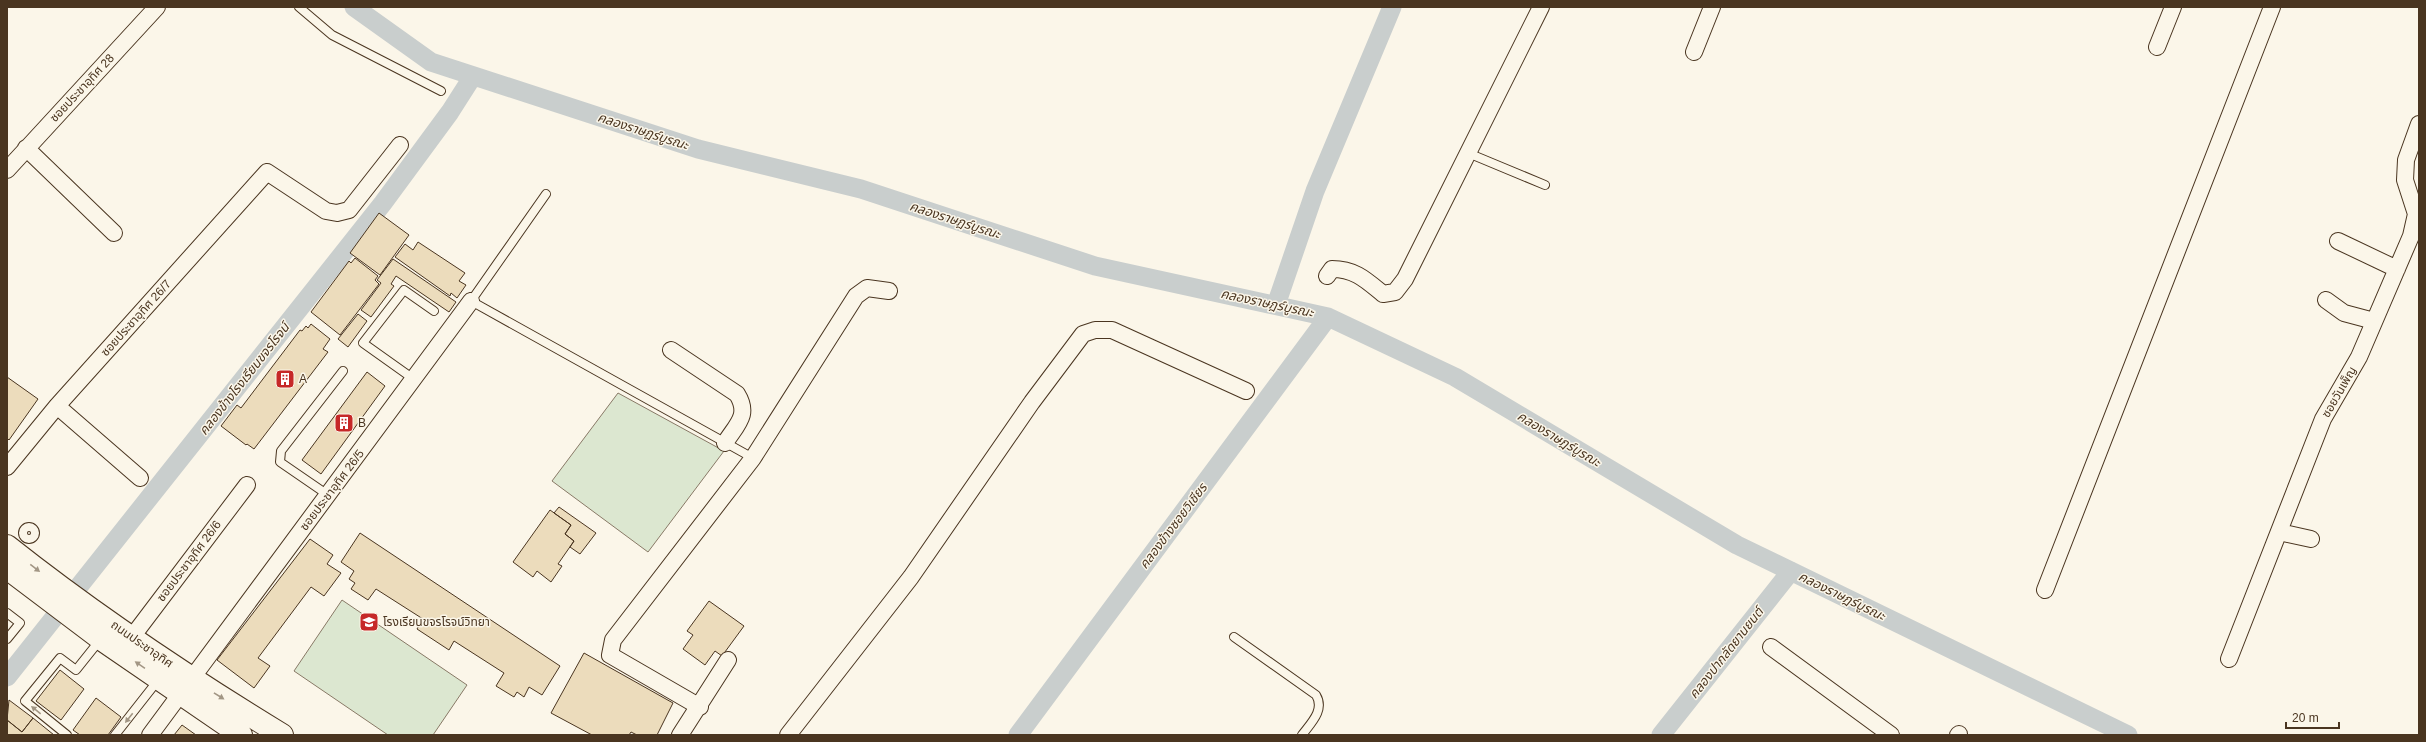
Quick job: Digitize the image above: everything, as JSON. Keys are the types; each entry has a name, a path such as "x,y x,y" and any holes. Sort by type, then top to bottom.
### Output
{"main road":[{"name":"ถนนประชาอุทิศ","path":"13,551 57,595 78,611 132,637 241,735"},
{"name":"ถนนประชาอุทิศ","path":"78,611 101,639 160,679 187,687 282,735"}],"street":[{"name":"ซอยประชาอุทิศ 28","path":"7,170 157,7"},
{"path":"1327,276 1332,269 1346,269 1360,275 1383,294 1396,292 1405,279 1541,7"},
{"path":"1694,52 1712,7"},
{"path":"2157,47 2173,7"},
{"path":"2045,590 2272,7"},
{"name":"ซอยวันเพ็ญ","path":"2229,659 2323,419 2336,395 2353,370 2411,236 2416,214 2405,180 2406,160 2419,124"},
{"name":"ซอยประชาอุทิศ 26/7","path":"7,467 57,406 267,172 326,211 337,213 349,210 400,145"},
{"path":"26,148 114,233"},
{"path":"2338,241 2397,269"},
{"path":"700,707 610,656 613,640 753,458 856,296 867,288 889,291"},
{"path":"2326,300 2344,312 2374,321"},
{"name":"ซอยประชาอุทิศ 26/5","path":"150,735 415,380 471,301"},
{"path":"788,735 911,577 1032,402 1083,334 1095,330 1112,330 1246,391"},
{"path":"670,350 737,394 743,405 744,413 725,443"},
{"path":"57,406 140,478"},
{"name":"ซอยประชาอุทิศ 26/6","path":"132,637 247,485"},
{"path":"2279,532 2311,539"},
{"path":"1770,647 1891,735"},
{"path":"680,735 700,707 728,660"}],"lane":[{"path":"299,7 332,35 441,91"},
{"path":"1468,154 1545,185"},
{"path":"546,194 471,301 753,458"},
{"path":"415,380 363,343 404,290 434,311"},
{"path":"328,495 280,462 281,451 342,371"},
{"path":"7,613 20,623 7,639"},
{"path":"1234,637 1316,695 1320,701 1320,708 1302,735"},
{"path":"67,735 25,701 60,658 76,670 101,639"},
{"path":"116,735 160,679"}],"green space":[{"path":"618,393 724,451 648,552 552,481"},
{"path":"342,600 467,685 433,735 388,735 294,671"}],"building":[{"path":"379,213 409,235 380,275 350,253"},
{"path":"418,242 465,273 459,281 466,285 457,298 451,293 450,296 395,257 405,244 413,250"},
{"path":"355,258 378,276 375,280 379,284 340,335 311,312 349,261 351,263"},
{"path":"393,259 456,302 449,312 396,276 391,284 394,286 371,317 361,310 381,283 377,280"},
{"path":"358,314 367,321 348,347 338,339"},
{"name":"A","path":"311,324 330,339 323,349 328,352 254,449 247,444 246,445 221,426 237,405 241,408 300,330 302,331 306,326 308,328"},
{"name":"B","path":"367,372 385,386 321,474 302,460"},
{"path":"7,377 38,399 9,440 7,438"},
{"path":"559,507 596,533 580,554 570,547 574,541 565,534 571,525 554,513"},
{"path":"550,510 571,525 565,534 574,541 558,564 562,566 551,582 537,571 533,577 513,562"},
{"path":"360,533 560,666 542,695 529,687 524,697 517,692 514,697 496,686 504,673 454,641 449,650 417,629 423,619 376,589 368,600 351,589 355,583 349,579 354,571 341,562"},
{"path":"310,539 333,555 327,564 341,573 324,596 311,587 258,658 270,666 254,688 217,660"},
{"path":"709,601 744,626 722,656 715,651 705,665 683,649 693,635 687,631"},
{"path":"584,653 673,703 657,735 637,735 631,732 629,735 592,735 551,713"},
{"path":"60,670 84,689 61,720 36,701"},
{"path":"96,698 121,717 108,735 80,735 73,730"},
{"path":"9,700 33,718 22,732 7,720"},
{"path":"33,718 54,735 7,735 7,720 22,732"},
{"path":"182,725 196,735 174,735"}],"waterway":[{"name":"คลองราษฎร์บูรณะ","path":"354,7 431,62 698,149 861,189 1095,266 1328,317 1455,377 1737,545 2128,735"},
{"path":"1276,305 1315,191 1392,7"},
{"name":"คลองข้างโรงเรียนขจรโรจน์","path":"7,677 383,203 450,112 473,76"},
{"name":"คลองข้างซอยวิเชียร","path":"1018,735 1328,317"},
{"name":"คลองปากลัดยานยนต์","path":"1661,735 1791,571"}],"place":[{"name":"A","path":"285,379"},
{"name":"B","path":"344,423"},
{"name":"โรงเรียนขจรโรจน์วิทยา","path":"369,622"}]}
